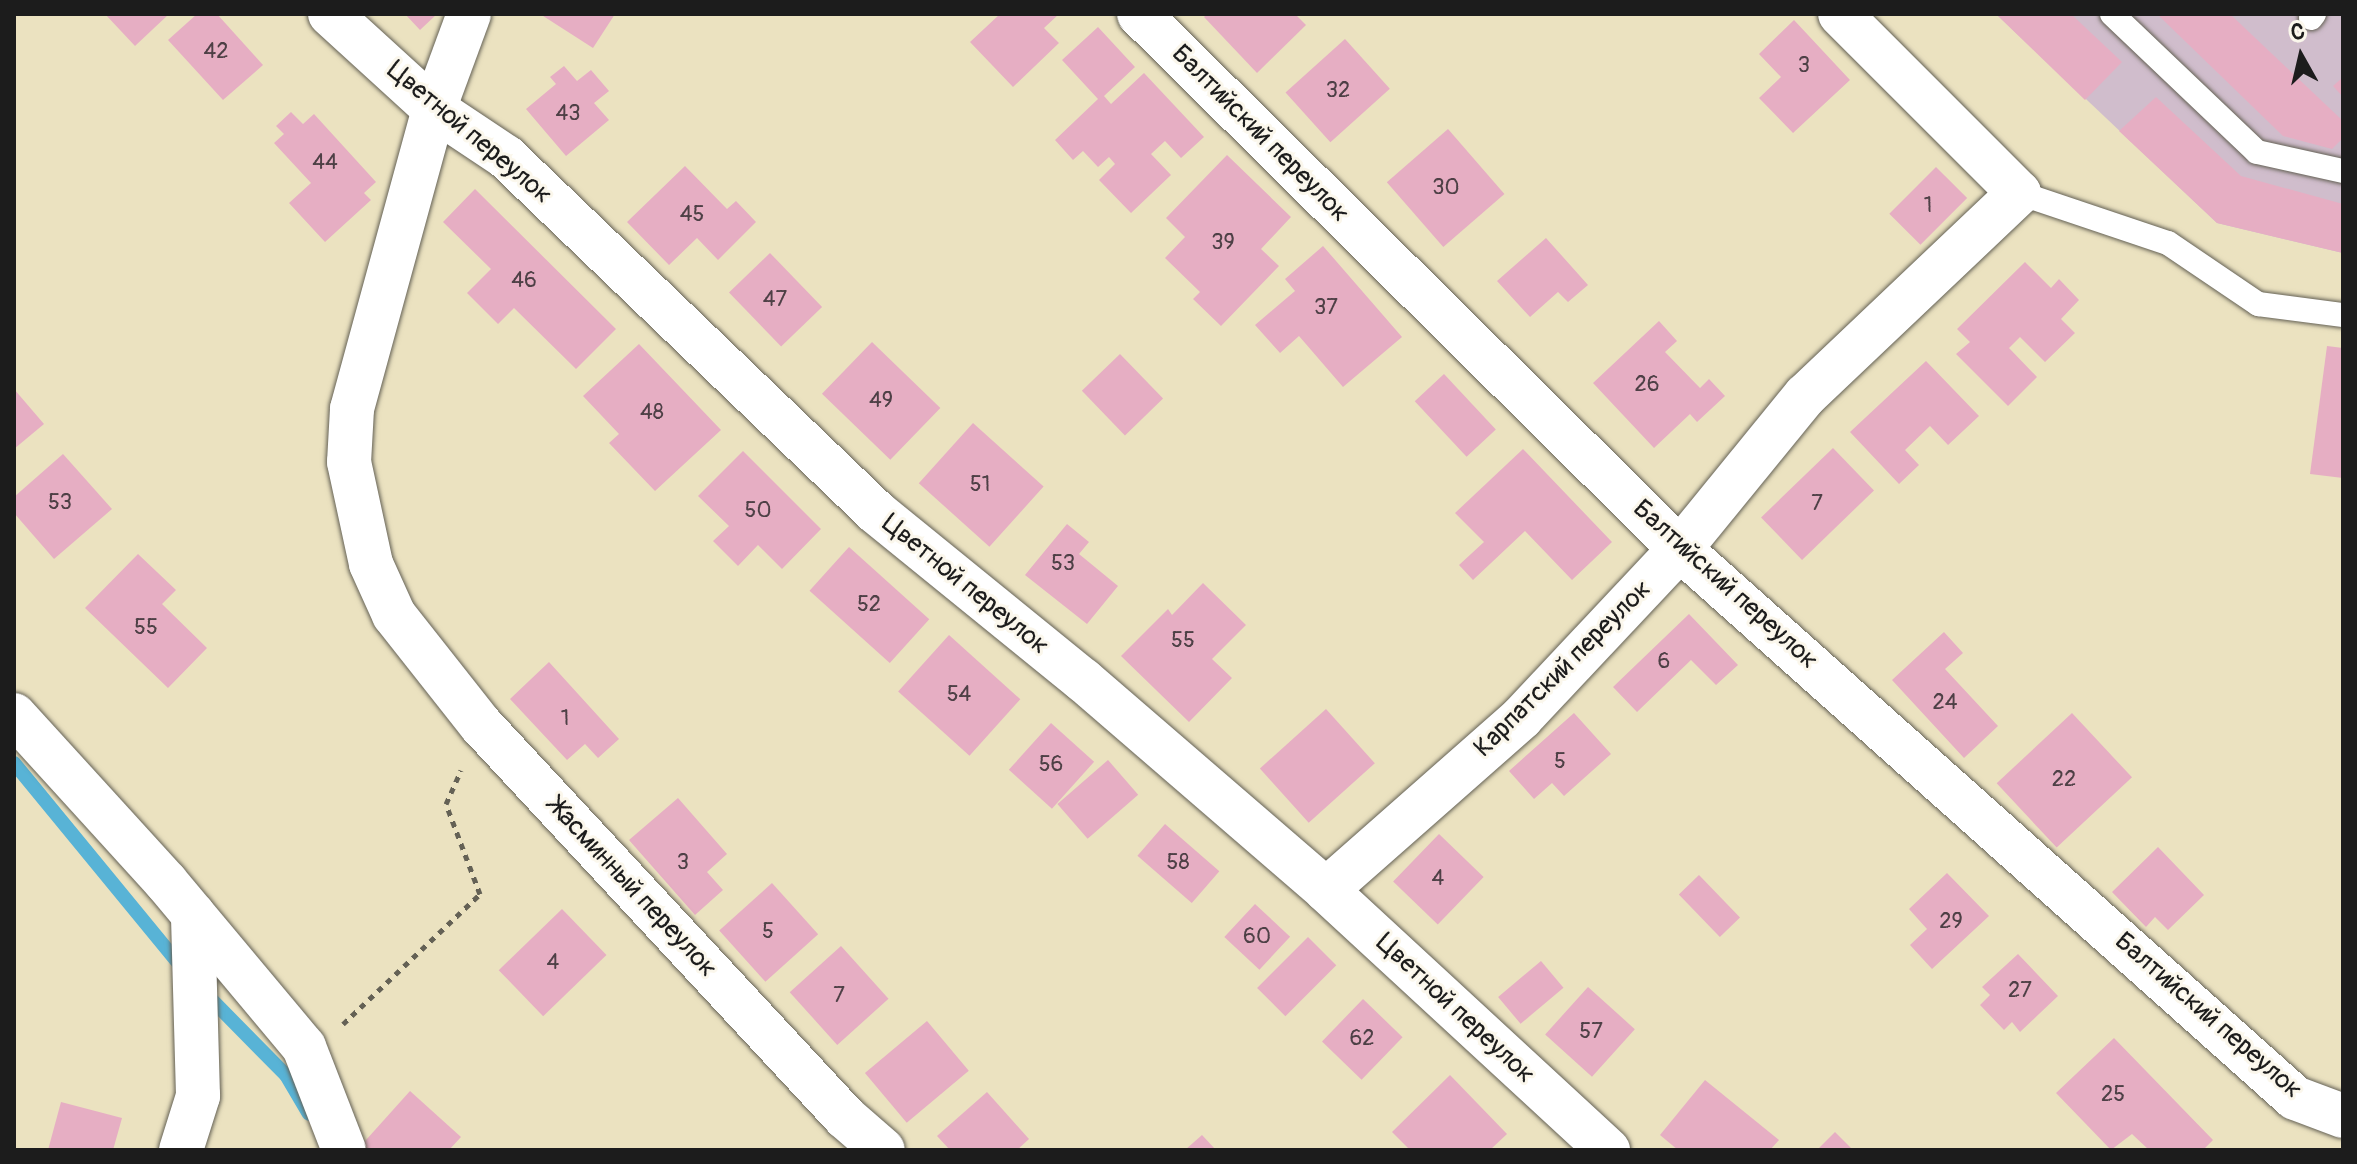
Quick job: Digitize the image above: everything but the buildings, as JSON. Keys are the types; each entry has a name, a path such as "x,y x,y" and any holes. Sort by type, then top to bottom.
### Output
{"street":[{"name":"Цветной переулок","path":"330,14 434,109 506,157 876,512 1083,680 1326,890 1608,1150"},
{"name":"Жасминный переулок","path":"469,14 434,109 352,409 349,462 371,564 394,615 481,725 845,1117 883,1150"},
{"name":"Балтийский переулок","path":"1139,14 1680,549 2295,1098 2343,1116"},
{"path":"1840,14 2019,193"},
{"name":"Карпатский переулок","path":"1326,890 1522,717 1680,549 1805,396 2019,193"},
{"path":"14,715 304,1047 344,1150"},
{"path":"181,1150 198,1096 196,1021 184,913"}],"lane":[{"path":"2112,14 2257,152 2343,171"},
{"path":"2019,193 2168,243 2258,304 2343,315"}],"path":[{"path":"334,1032 480,894 446,804 481,725"}],"shaded area":[{"path":"1996,14 2343,14 2343,253 2217,223"}],"waterway":[{"path":"14,763 184,970"},
{"path":"206,994 286,1075 309,1114"}]}
